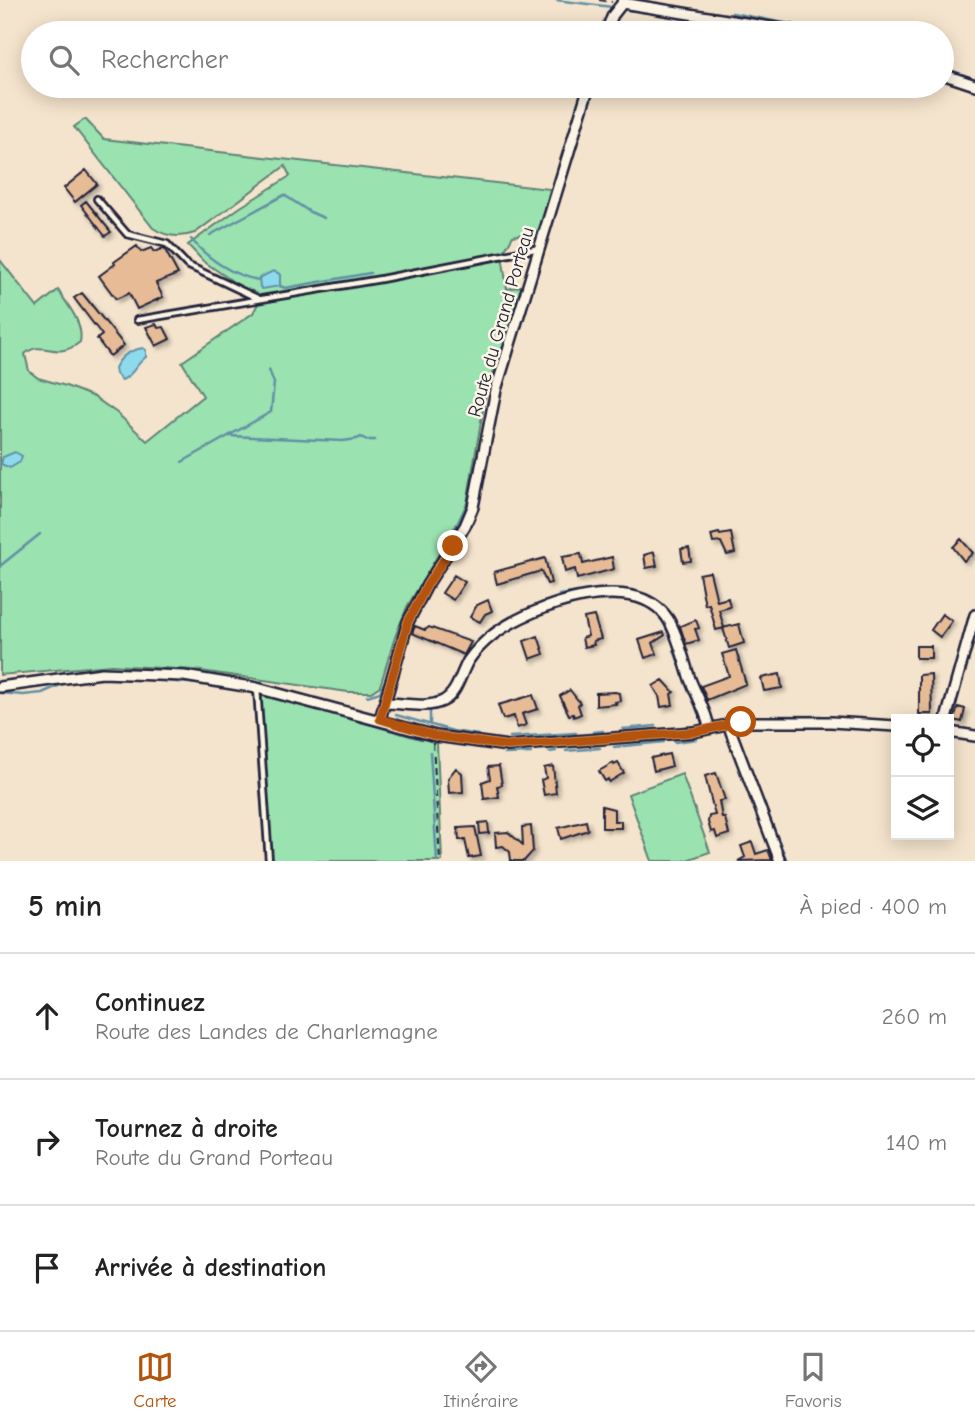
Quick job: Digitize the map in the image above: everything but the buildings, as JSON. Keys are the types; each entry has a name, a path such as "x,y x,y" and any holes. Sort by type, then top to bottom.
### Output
{"street":[{"path":"610,21 624,2 736,21"},
{"path":"954,78 975,85"},
{"name":"Route du Grand Porteau","path":"380,719 408,622 427,585 465,526 472,507 496,390 585,98"},
{"path":"386,702 433,704 446,700 454,691 470,659 492,635 546,605 615,594 645,599 669,620 709,728"},
{"path":"947,714 975,615"},
{"path":"0,687 102,673 184,677 257,688 436,736 508,746 694,732 741,722 831,722 891,726"},
{"path":"728,724 780,861"},
{"path":"954,733 975,736"}],"lane":[{"path":"97,199 127,234 166,244 187,265 260,299"},
{"path":"137,320 541,247"},
{"path":"257,688 269,861"}],"path":[{"path":"599,0 624,2"},
{"path":"436,736 433,753 440,861"}],"green space":[{"path":"85,119 104,139 550,189 540,231 513,236 502,255 507,289 530,284 509,343 501,349 485,398 467,503 407,607 380,686 371,692 348,692 194,670 111,665 0,675 0,260 37,307 58,290 80,328 80,342 71,348 37,348 25,354 29,371 38,378 94,397 117,413 147,441 203,396 182,362 253,313 260,300 203,261 188,245 290,176 285,166 195,233 184,236 168,235 153,228 74,127"},
{"path":"258,695 313,707 437,743 442,861 269,861"},
{"path":"682,774 710,852 684,861 652,861 628,794"}],"water":[{"path":"273,271 280,274 280,286 262,289 259,278"},
{"path":"134,350 146,350 146,357 122,380 116,374 117,364"},
{"path":"15,452 22,456 20,462 10,468 1,464 3,457"}],"waterway":[{"path":"556,0 612,7"},
{"path":"628,10 669,15"},
{"path":"732,13 774,21"},
{"path":"606,21 607,16"},
{"path":"954,71 975,79"},
{"path":"537,239 569,135"},
{"path":"210,235 284,195 324,218"},
{"path":"191,239 222,266 259,280"},
{"path":"523,287 531,261"},
{"path":"280,286 285,288 370,273"},
{"path":"480,448 488,402 502,353"},
{"path":"182,462 271,412 274,383 269,370"},
{"path":"229,436 343,441 361,437 375,440"},
{"path":"408,613 459,522 472,489"},
{"path":"0,566 40,534"},
{"path":"592,590 615,589"},
{"path":"559,595 578,592"},
{"path":"600,600 625,600"},
{"path":"661,618 668,632"},
{"path":"674,650 680,666"},
{"path":"367,696 380,692 390,669"},
{"path":"126,678 203,684"},
{"path":"0,693 42,693 67,682"},
{"path":"689,689 693,698"},
{"path":"440,707 450,703"},
{"path":"430,708 430,725"},
{"path":"696,708 699,715"},
{"path":"321,710 421,739"},
{"path":"396,715 478,735"},
{"path":"772,716 821,716"},
{"path":"623,729 656,726"},
{"path":"593,732 603,731"},
{"path":"510,737 576,733"},
{"path":"675,742 697,739"},
{"path":"614,747 664,742"},
{"path":"566,751 600,748"},
{"path":"549,752 556,751"},
{"path":"430,752 437,861"},
{"path":"505,754 531,753"},
{"path":"749,767 787,861"}],"route":[{"path":"453,546 427,585 408,622 380,719 436,736 508,746 694,732 741,722"}]}
